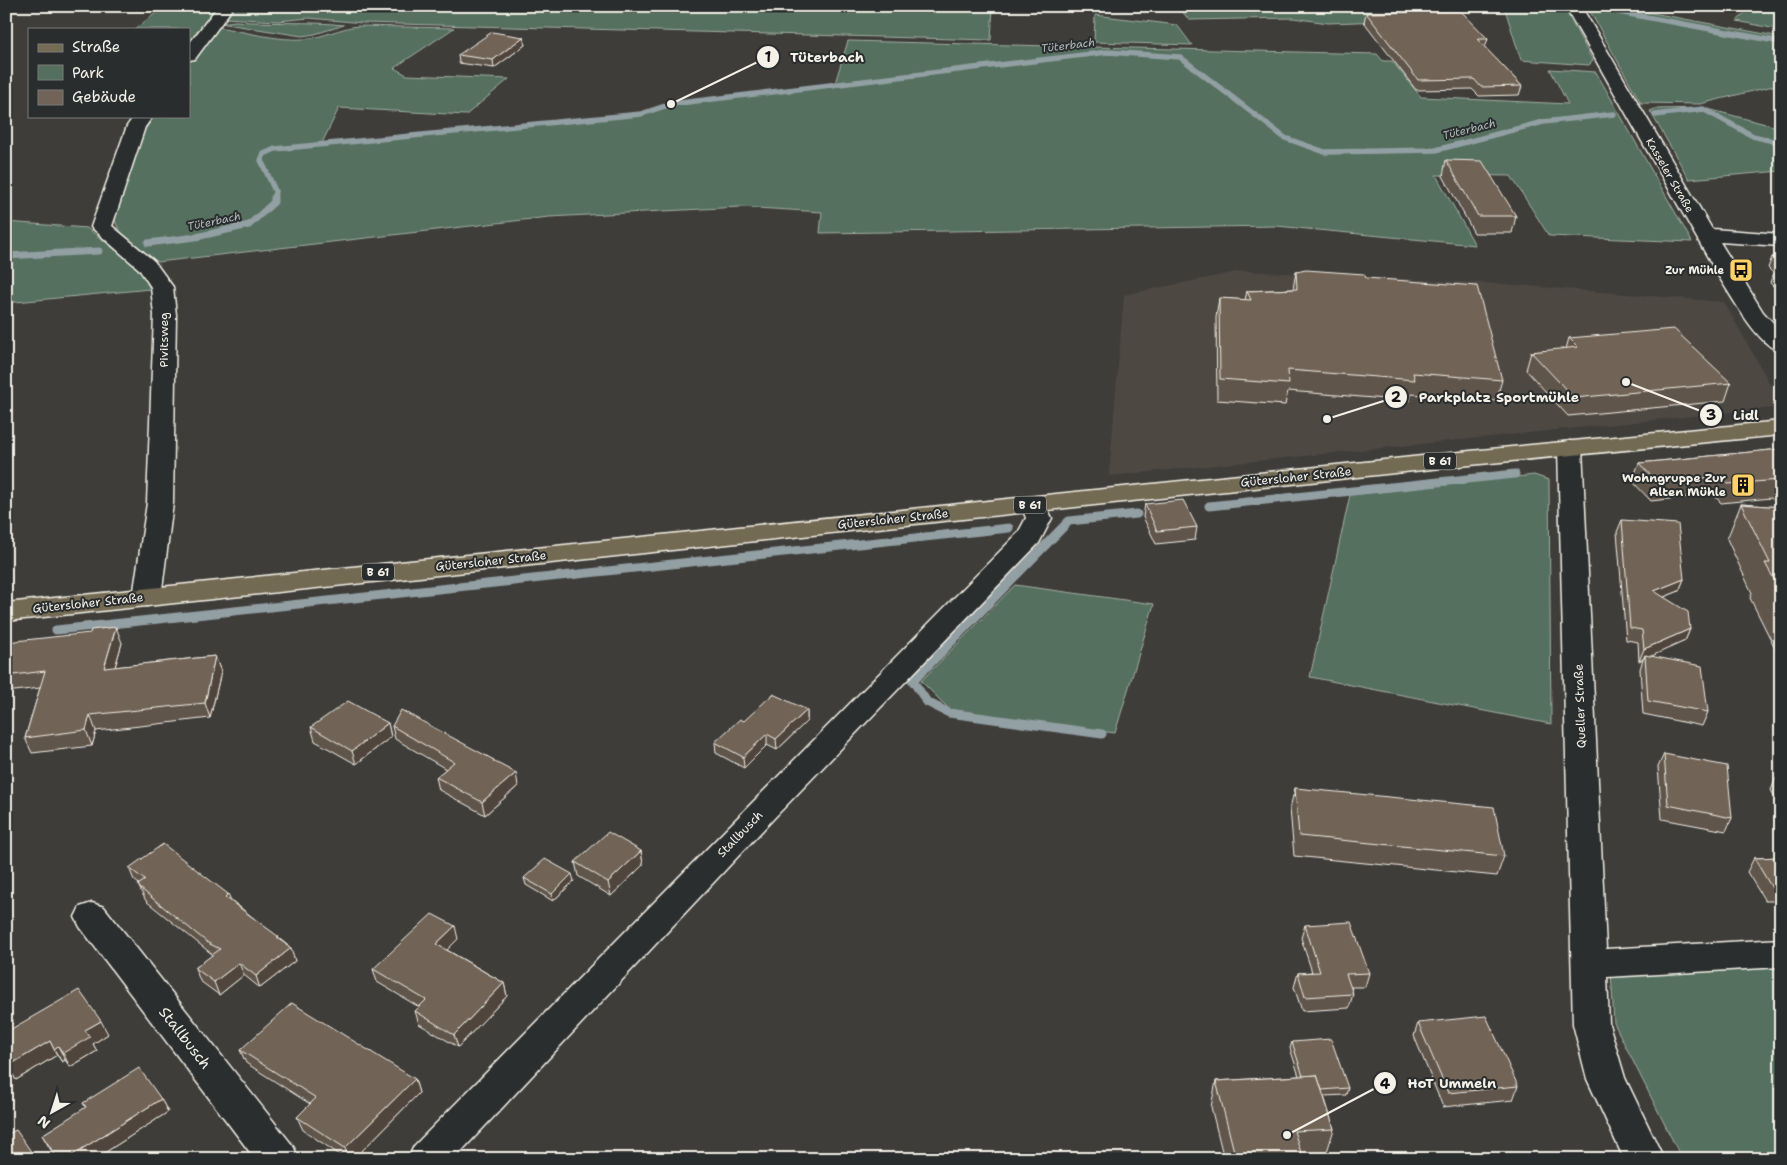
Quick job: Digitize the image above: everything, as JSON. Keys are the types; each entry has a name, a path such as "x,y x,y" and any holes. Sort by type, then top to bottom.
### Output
{"main road":[{"name":"Gütersloher Straße","path":"6,612 1570,448 1781,428"}],"street":[{"path":"190,54 226,6"},
{"name":"Kasseler Straße","path":"1574,9 1750,308 1779,347"},
{"name":"Pivitsweg","path":"142,118 136,126 101,227 147,265 162,287 165,315 160,502 147,597"},
{"path":"1706,235 1781,240"},
{"name":"Queller Straße","path":"1570,448 1591,1024 1606,1079 1644,1159"},
{"name":"Stallbusch","path":"428,1159 764,809 1030,537 1039,518 1034,505"},
{"name":"Stallbusch","path":"92,916 278,1159"},
{"path":"1589,964 1781,953"}],"shaded area":[{"path":"1242,271 1502,284 1724,302 1781,407 1109,476 1124,295"}],"green space":[{"path":"165,6 219,6 190,47 190,28 136,28"},
{"path":"232,6 993,6 991,40 363,23 309,18 278,21 224,18"},
{"path":"1178,6 1492,6 1367,7 1383,21 1328,23 1293,18 1189,20"},
{"path":"1504,6 1563,6 1593,61 1589,65 1521,60"},
{"path":"1587,6 1653,6 1647,12 1781,37 1781,84 1700,104 1641,103"},
{"path":"1751,6 1781,6 1781,30 1737,21"},
{"path":"1095,15 1177,25 1192,45 1094,42"},
{"path":"235,21 344,25 302,36 220,23"},
{"path":"358,26 454,28 394,68 407,75 509,79 466,115 339,108 321,145 645,115 662,108 705,100 835,83 848,41 1377,54 1383,61 1392,61 1421,97 1568,104 1550,69 1596,72 1692,242 1549,236 1511,176 1436,175 1475,245 1276,226 820,233 822,212 740,207 549,217 158,262 124,235 115,222 114,214 138,140 153,118 190,118 190,62 213,28 218,27 284,39 313,38"},
{"path":"1704,108 1781,128 1781,171 1689,179 1650,111 1655,109"},
{"path":"6,222 87,228 138,267 150,289 6,303"},
{"path":"1534,475 1549,480 1551,724 1310,677 1350,495"},
{"path":"1015,585 1154,604 1115,733 952,712 921,681"},
{"path":"1781,964 1781,1159 1682,1159 1614,1023 1611,971"}],"building":[{"path":"1461,11 1488,39 1477,39 1522,86 1481,87 1474,79 1418,80 1366,13"},
{"path":"492,32 523,37 493,60 458,55"},
{"path":"1446,160 1482,161 1516,216 1478,216"},
{"path":"1772,257 1781,257 1781,266"},
{"path":"1306,270 1364,274 1366,278 1477,286 1502,380 1413,373 1415,380 1288,370 1289,384 1220,379 1219,298 1251,300 1247,291 1297,289 1296,272"},
{"path":"1774,272 1781,272 1781,279"},
{"path":"1674,329 1731,383 1574,398 1531,352 1578,347 1569,338"},
{"path":"1781,449 1781,482 1779,480 1728,484 1720,476 1658,483 1639,463"},
{"path":"1183,500 1197,527 1157,531 1145,504"},
{"path":"1741,504 1781,507 1781,592 1765,563 1770,563"},
{"path":"1622,520 1678,524 1684,579 1654,591 1688,612 1690,629 1644,649 1642,630 1630,628"},
{"path":"116,627 104,668 215,656 205,703 90,715 86,730 25,738 45,671 6,676 6,642 90,633 91,630"},
{"path":"1645,655 1702,666 1708,712 1648,701"},
{"path":"773,694 807,710 776,739 767,734 743,757 715,742 740,719 744,721"},
{"path":"348,701 388,723 352,751 311,727"},
{"path":"401,710 516,773 482,802 436,777 454,762 392,726"},
{"path":"1664,754 1727,766 1732,818 1668,805"},
{"path":"1776,778 1781,779 1781,788"},
{"path":"1295,788 1494,807 1504,856 1299,836"},
{"path":"608,832 641,851 608,882 575,862"},
{"path":"163,844 228,894 225,897 291,948 256,976 239,963 214,982 195,968 220,949 208,943 141,889 138,885 145,880 129,868"},
{"path":"1781,857 1781,887 1772,888 1754,858"},
{"path":"545,859 572,874 552,894 524,878"},
{"path":"432,914 455,926 436,944 504,983 454,1035 415,1011 426,1000 373,969"},
{"path":"1351,922 1369,973 1346,974 1353,994 1305,997 1298,973 1320,972 1305,925"},
{"path":"79,990 101,1021 85,1030 90,1037 63,1053 58,1046 54,1049 50,1041 8,1066 6,1062 6,1032"},
{"path":"292,1003 415,1079 345,1148 297,1117 316,1098 240,1050"},
{"path":"1486,1016 1518,1086 1448,1093 1418,1023"},
{"path":"1331,1039 1348,1088 1322,1090 1317,1075 1303,1076 1292,1042"},
{"path":"139,1068 161,1099 66,1159 58,1159 42,1135 86,1107 83,1103"},
{"path":"1317,1075 1334,1129 1294,1131 1303,1159 1236,1159 1216,1081"},
{"path":"16,1130 32,1153 23,1159 6,1159 6,1135"}],"waterway":[{"path":"1586,6 1781,42"},
{"name":"Tüterbach","path":"274,199 275,191 261,160 264,154 275,149 641,114 671,104 1108,52 1180,57 1285,138 1325,152 1436,150 1543,122 1614,114"},
{"name":"Tüterbach","path":"1655,115 1703,109 1753,136 1781,143"},
{"name":"Tüterbach","path":"148,243 196,237 249,225 274,202 274,199"},
{"name":"Tüterbach","path":"6,256 99,251"},
{"path":"1209,506 1515,474"},
{"path":"1102,734 949,713 927,702 913,681 1069,521 1137,514"},
{"path":"56,630 1009,528"}],"place":[{"name":"Tüterbach","path":"671,104"},
{"name":"Zur Mühle","path":"1741,270"},
{"name":"Lidl","path":"1626,382"},
{"name":"Parkplatz Sportmühle","path":"1327,419"},
{"name":"Wohngruppe Zur Alten Mühle","path":"1743,485"},
{"name":"HoT Ummeln","path":"1287,1135"}]}
